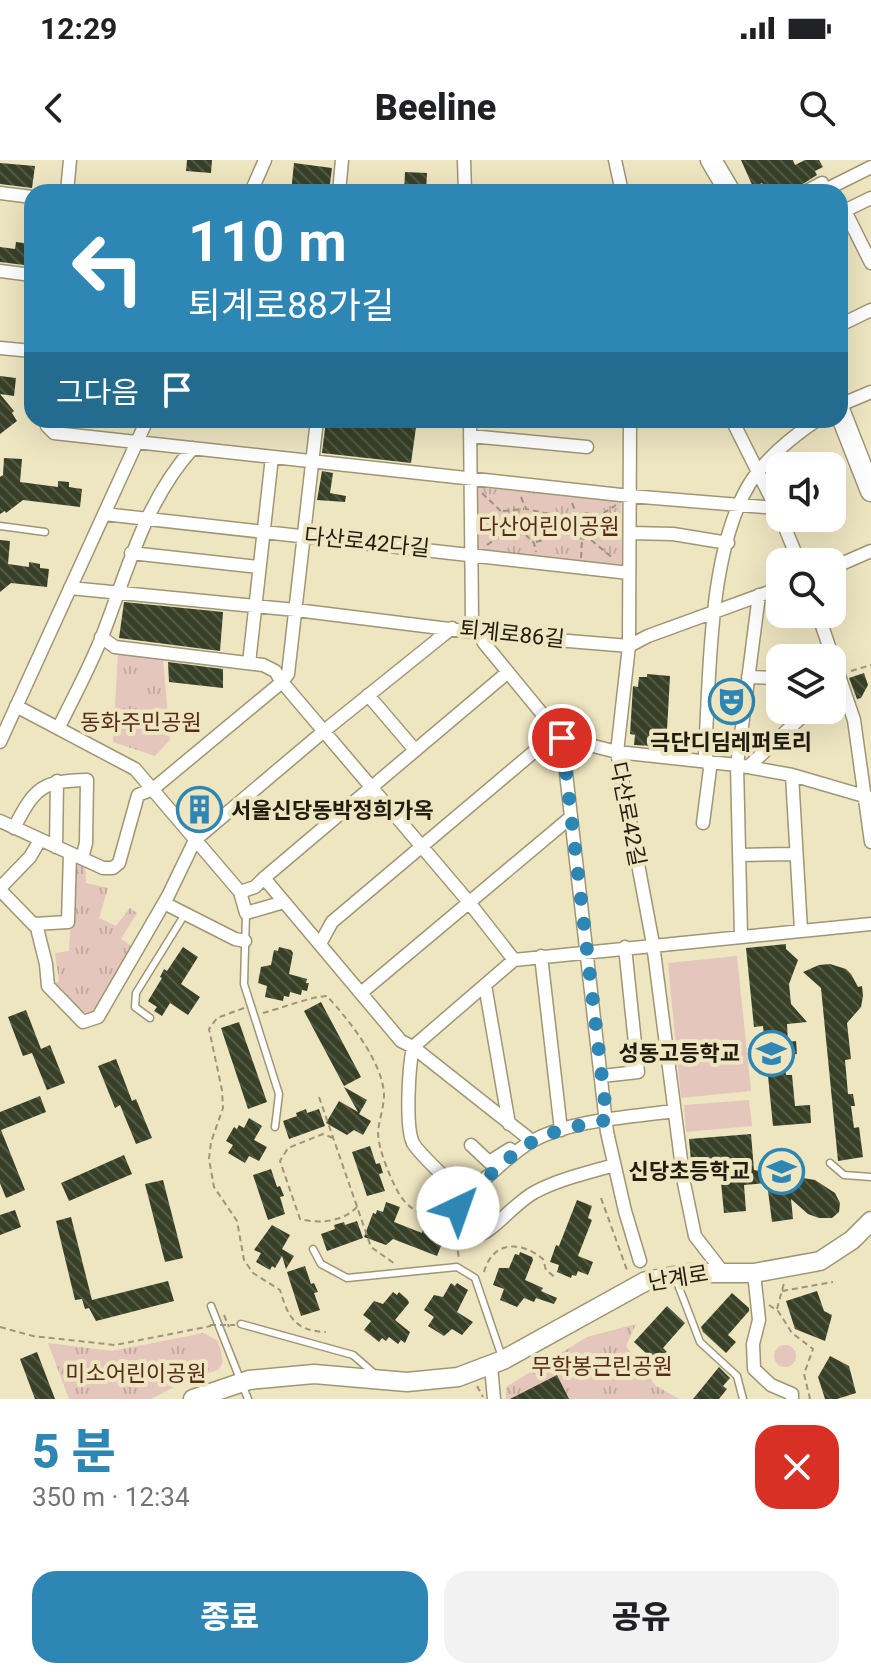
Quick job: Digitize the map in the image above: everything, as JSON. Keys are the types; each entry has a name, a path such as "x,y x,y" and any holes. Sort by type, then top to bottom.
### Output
{"main road":[{"path":"711,160 720,184"},
{"path":"847,428 870,484"},
{"name":"난계로","path":"193,1399 245,1391 314,1374 407,1382 458,1377 497,1363 646,1281 722,1271 754,1273 820,1261 852,1240 871,1221"}],"street":[{"path":"68,184 70,160"},
{"path":"254,184 265,160"},
{"path":"340,184 342,160"},
{"path":"464,160 465,184"},
{"path":"615,160 620,184"},
{"path":"834,184 871,167"},
{"path":"0,193 24,196"},
{"path":"848,209 871,198"},
{"path":"848,223 871,263"},
{"path":"0,271 24,274"},
{"path":"848,321 871,310"},
{"path":"0,348 24,350"},
{"path":"848,402 871,392"},
{"path":"49,428 54,433 740,506 766,511"},
{"path":"0,742 143,428"},
{"path":"0,821 103,868 113,868 119,863 138,795 153,789 282,682 288,674 316,428"},
{"path":"470,428 472,619 484,643 562,738 607,1132 640,1261"},
{"name":"다산로42길","path":"630,428 629,646 617,752 653,944 674,1111 695,1236 722,1271"},
{"path":"736,428 766,486"},
{"path":"703,823 710,769 705,753 719,577 740,506 759,471 806,428"},
{"path":"470,436 587,447"},
{"path":"59,727 101,637 146,518 179,464 193,448"},
{"path":"249,663 272,457"},
{"name":"다산로42다길","path":"104,514 304,534 629,573"},
{"path":"630,533 673,534 728,543"},
{"path":"846,562 871,551"},
{"path":"131,553 259,567"},
{"name":"퇴계로86길","path":"70,588 629,646 648,636 766,593"},
{"path":"741,936 739,855 742,766 748,677 759,595"},
{"path":"40,840 30,857 0,889 34,924 46,964 48,986 83,1022 98,1017 164,903 195,840 452,628"},
{"path":"101,637 115,647 249,663 275,671 514,960"},
{"path":"240,892 255,887 508,672"},
{"path":"748,677 766,678"},
{"path":"368,695 415,750"},
{"path":"846,703 854,720 869,799 871,842"},
{"path":"16,706 135,769 240,892 246,913 284,902"},
{"path":"742,766 792,724"},
{"path":"320,944 332,922 549,739 562,738 617,752 742,766 792,775 869,799"},
{"path":"792,775 801,930"},
{"path":"14,828 23,811 52,783 87,780 86,843 76,856 68,922 34,924"},
{"path":"52,783 56,847"},
{"path":"361,993 571,817"},
{"path":"739,855 796,854"},
{"path":"264,878 401,1041 413,1047 529,1140"},
{"path":"164,903 235,939 245,941"},
{"path":"462,1194 413,1142 408,1095 409,1063 413,1047 514,960 871,924"},
{"path":"602,1076 638,1072 625,947"},
{"path":"541,956 561,1130"},
{"path":"485,985 509,1124"},
{"path":"471,1145 489,1162 529,1140 561,1130 674,1111"},
{"path":"529,1140 462,1194 458,1208 479,1235 487,1233 506,1212 535,1192 614,1165"},
{"path":"754,1273 759,1320 753,1344 754,1369 771,1385 792,1394 792,1399"},
{"path":"494,1399 497,1363"}],"lane":[{"path":"0,526 45,532"},
{"path":"246,913 244,984 279,1094 275,1127"},
{"path":"150,1018 135,1007 136,993 185,914"},
{"path":"830,1163 844,1175 871,1177"},
{"path":"313,1249 321,1264 347,1278 457,1267 466,1272 475,1278 497,1363"},
{"path":"675,1276 700,1342 737,1376 743,1399"},
{"path":"211,1306 245,1391"},
{"path":"238,1324 353,1355 381,1380"}],"path":[{"path":"469,478 534,543 538,561"},
{"path":"517,484 526,509"},
{"path":"566,489 576,518 573,530"},
{"path":"595,519 630,496"},
{"path":"500,511 526,509 576,518 585,514 595,519"},
{"path":"582,539 589,538 597,531 595,519"},
{"path":"473,554 515,526"},
{"path":"573,530 582,539"},
{"path":"534,543 573,530"},
{"path":"589,538 629,573"},
{"path":"579,567 582,539"},
{"path":"846,676 871,665"},
{"path":"263,1013 301,1003 314,996 327,996 349,1020 379,1074 384,1095 378,1136 398,1193 421,1214 453,1235 459,1260"},
{"path":"245,1007 217,1018 209,1029 223,1099 209,1159 214,1187 237,1221 244,1260 253,1273 280,1290 285,1308 295,1323 315,1332 326,1332"},
{"path":"319,1097 371,1247 396,1264"},
{"path":"333,1138 323,1134 288,1148 280,1161 300,1219 318,1224 352,1212 357,1207"},
{"path":"601,1198 628,1273"},
{"path":"484,1272 487,1262 496,1252 523,1246 543,1259 546,1270 556,1278"},
{"path":"782,1291 833,1282"},
{"path":"776,1310 784,1283"},
{"path":"768,1305 786,1321 792,1333 813,1349 804,1374 810,1399"},
{"path":"0,1327 33,1336 115,1345 210,1325 238,1324 234,1335"}],"green space":[{"name":"다산어린이공원","path":"476,487 621,501 622,565 478,551"},
{"name":"동화주민공원","path":"118,654 163,659 170,740 155,756 113,742"},
{"path":"75,860 85,865 86,883 108,888 99,918 116,926 130,908 137,913 121,939 133,947 96,1012 82,1013 54,984 59,981 55,953 69,951"},
{"path":"737,956 751,1091 681,1098 668,963"},
{"path":"749,1100 752,1126 686,1132 684,1105"},
{"name":"무학봉근린공원","path":"636,1324 626,1346 656,1386 679,1399 506,1399 506,1387 587,1337"},
{"name":"미소어린이공원","path":"204,1333 218,1341 223,1362 218,1370 191,1378 151,1399 69,1399 48,1343 112,1351"},
{"path":"785,1345 793,1348 796,1356 793,1364 785,1367 777,1364 774,1356 777,1348"}],"building":[{"path":"187,160 212,160 211,173 186,171"},
{"path":"741,160 793,160 795,165 805,160 819,160 823,167 803,184 752,184"},
{"path":"0,163 35,166 33,184 24,184 24,187 0,184"},
{"path":"294,163 332,168 330,184 292,184"},
{"path":"405,172 427,173 426,184 404,184"},
{"path":"16,242 24,243 24,265 0,262 0,247 15,249"},
{"path":"0,376 16,378 14,396 0,394"},
{"path":"0,394 14,411 12,413 17,421 0,434"},
{"path":"325,428 416,428 411,463 322,453"},
{"path":"4,458 22,459 20,482 58,487 58,481 69,482 69,487 82,489 80,507 23,500 0,514 0,477 3,475"},
{"path":"322,471 333,473 330,493 346,496 345,502 317,500"},
{"path":"0,540 10,541 8,564 29,567 29,562 49,569 47,587 11,583 0,592"},
{"path":"124,602 223,612 220,651 119,638"},
{"path":"168,662 223,669 223,688 169,682"},
{"path":"864,673 868,685 861,698 857,699 849,678"},
{"path":"647,674 670,676 667,730 660,730 660,735 655,734 654,746 634,745 635,735 630,734 633,686 638,687 639,677 647,677"},
{"name":"서울신당동박정희가옥","path":"201,792 214,812 201,823 185,807"},
{"path":"786,944 786,949 798,960 789,984 791,1004 807,1022 787,1024 788,1042 796,1041 797,1054 784,1055 786,1075 792,1075 795,1106 810,1105 811,1123 773,1126 763,1026 754,1027 746,948"},
{"path":"183,947 198,957 181,984 200,997 188,1015 170,1003 162,1016 154,1011 157,1007 148,1001 164,969 167,971"},
{"path":"279,947 293,953 289,974 307,979 306,983 309,983 307,991 302,990 301,995 290,992 283,1001 265,997 267,986 258,983 261,967 271,965 274,950 278,951"},
{"path":"830,964 846,969 858,987 862,986 863,996 861,1007 847,1023 851,1059 845,1060 848,1094 853,1094 855,1106 851,1106 854,1128 859,1127 863,1157 838,1161 821,988 803,972"},
{"path":"321,1002 361,1077 344,1086 304,1011"},
{"path":"26,1010 41,1049 50,1045 65,1083 47,1090 32,1053 23,1056 8,1017"},
{"path":"239,1022 267,1102 248,1109 221,1028"},
{"path":"116,1059 132,1101 136,1099 152,1138 136,1144 120,1105 115,1108 98,1066"},
{"path":"344,1087 367,1100 359,1114 371,1121 363,1135 354,1130 347,1135 326,1123 339,1101 358,1112"},
{"path":"40,1096 46,1112 1,1130 25,1190 6,1198 0,1183 0,1112"},
{"path":"306,1109 307,1113 319,1109 325,1126 289,1139 283,1121"},
{"path":"249,1118 262,1126 254,1140 267,1147 259,1161 249,1156 245,1163 228,1153 233,1145 226,1141 234,1127 237,1129 239,1125 244,1128"},
{"path":"751,1134 754,1170 815,1180 835,1193 840,1203 839,1212 832,1218 819,1218 808,1214 791,1199 793,1219 772,1222 767,1183 744,1185 746,1211 724,1213 720,1172 697,1173 696,1161 691,1161 689,1139"},
{"path":"370,1146 376,1164 380,1163 383,1173 379,1174 385,1191 367,1196 352,1152"},
{"path":"124,1155 132,1174 69,1201 61,1183"},
{"path":"271,1169 277,1187 280,1186 284,1196 280,1197 285,1214 268,1220 253,1175"},
{"path":"163,1180 183,1258 165,1262 145,1184"},
{"path":"577,1200 592,1206 588,1218 592,1220 578,1256 593,1262 588,1275 578,1271 571,1278 557,1272 559,1265 550,1262"},
{"path":"386,1202 400,1207 394,1222 422,1233 424,1226 435,1230 432,1237 443,1241 437,1256 393,1239 386,1245 364,1237 373,1213 376,1214 377,1210 383,1212"},
{"path":"15,1210 21,1227 0,1235 0,1215"},
{"path":"71,1217 92,1300 168,1281 174,1301 96,1321 89,1308 85,1309 82,1299 75,1300 56,1221"},
{"path":"357,1221 363,1238 327,1251 321,1234 335,1229 334,1225"},
{"path":"272,1225 290,1235 282,1249 294,1256 286,1269 282,1256 275,1268 272,1266 270,1270 256,1262 261,1253 254,1250"},
{"path":"520,1252 533,1260 525,1280 557,1298 554,1304 524,1298 517,1307 500,1300 504,1289 493,1285 499,1268 509,1268 515,1254 519,1255"},
{"path":"305,1266 311,1284 314,1283 318,1292 314,1293 320,1310 301,1316 287,1272"},
{"path":"451,1283 468,1290 457,1312 473,1322 462,1335 452,1329 444,1336 428,1326 434,1317 424,1310 434,1295 443,1297"},
{"path":"817,1291 824,1311 832,1315 825,1341 795,1329 786,1301"},
{"path":"393,1292 397,1295 399,1292 409,1303 395,1320 410,1332 405,1343 401,1340 398,1344 389,1337 379,1342 364,1330 371,1321 363,1315 374,1301 383,1304"},
{"path":"732,1293 749,1311 728,1335 736,1342 726,1353 701,1327"},
{"path":"667,1306 685,1323 663,1348 671,1356 661,1367 634,1342"},
{"path":"37,1352 55,1399 35,1399 20,1359"},
{"path":"830,1356 849,1366 856,1393 825,1399 818,1377"},
{"path":"719,1367 730,1378 723,1386 727,1389 719,1399 693,1399"},
{"path":"557,1375 569,1399 510,1399"}],"place":[{"name":"극단디딤레퍼토리","path":"731,701"},
{"name":"서울신당동박정희가옥","path":"200,810"},
{"name":"성동고등학교","path":"771,1053"},
{"name":"신당초등학교","path":"781,1171"}],"route":[{"path":"458,1208 462,1194 532,1141 554,1132 607,1120 562,738"}]}
